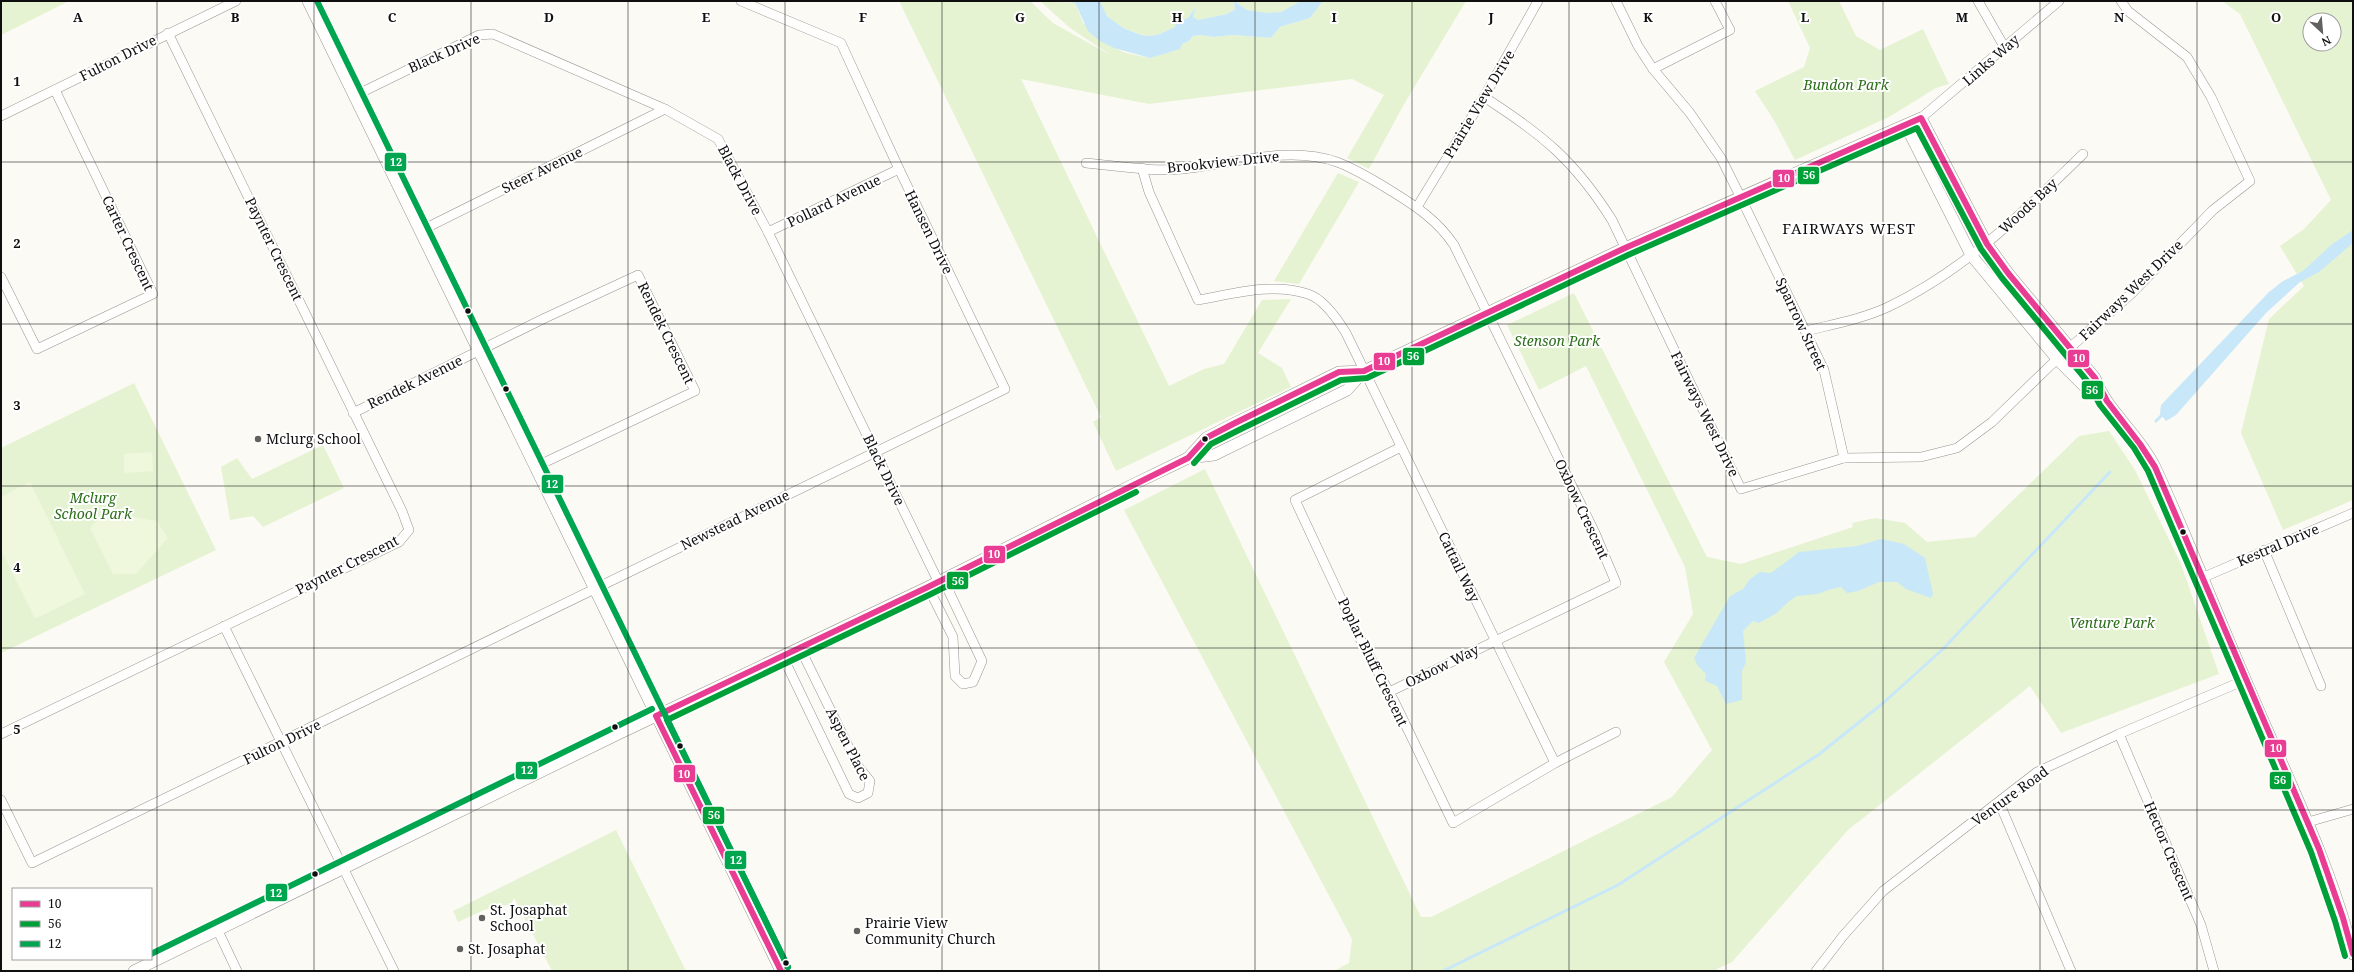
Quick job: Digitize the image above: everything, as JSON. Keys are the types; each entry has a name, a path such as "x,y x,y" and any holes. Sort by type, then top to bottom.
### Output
{"street":[{"name":"Fulton Drive","path":"1,116 236,1"},
{"path":"308,1 781,971"},
{"name":"Hansen Drive","path":"741,1 841,43 899,169 1005,389 875,451"},
{"name":"Prairie View Drive","path":"1417,207 1484,97 1538,1"},
{"path":"1616,1 1638,46 1653,69 1690,113 1720,158 1740,196"},
{"path":"1653,69 1730,30 1715,1"},
{"path":"1978,1 2005,48"},
{"name":"Links Way","path":"1921,118 2059,1"},
{"name":"Fairways West Drive","path":"1626,248 1741,489 1844,458 1921,457 1957,448 1992,422 2057,359 2131,294 2212,210 2250,181 2211,97 2187,57 2128,11 2121,1"},
{"name":"Paynter Crescent","path":"1,734 399,542 409,530 168,33"},
{"name":"Black Drive","path":"354,96 479,35 494,34 665,109 718,139 768,232 875,451 982,661 973,682 963,684 955,676 953,637 928,586"},
{"name":"Carter Crescent","path":"1,277 37,349 153,294 55,90"},
{"path":"1484,97 1527,125 1553,146 1578,171 1612,220 1626,248"},
{"name":"Steer Avenue","path":"420,231 665,109"},
{"path":"1188,458 1206,438 1339,372 1364,371 1740,196 1906,126 1921,118 1987,244 2069,348 2095,378 2100,394"},
{"path":"1906,126 1971,255 2057,359 2084,386 2100,394 2131,430 2151,459 2204,576 2245,680 2308,822 2336,890 2353,954"},
{"name":"Woods Bay","path":"1806,331 1857,318 1887,307 1928,286 1987,244 2083,154"},
{"name":"Brookview Drive","path":"1086,163 1142,168 1182,169 1282,156 1310,156 1336,162 1358,172 1417,207 1438,224 1454,245 1489,314"},
{"path":"1142,168 1148,192 1198,300 1257,290 1284,289 1309,294 1333,313 1346,333 1364,371"},
{"name":"Pollard Avenue","path":"768,232 899,169"},
{"name":"Sparrow Street","path":"1740,196 1824,370 1844,458"},
{"name":"Rendek Crescent","path":"478,351 638,275 673,346 695,391 535,467"},
{"name":"Oxbow Crescent","path":"1489,314 1595,533 1616,583 1495,640"},
{"name":"Rendek Avenue","path":"352,413 478,351"},
{"path":"134,971 656,716 783,657 1188,458 1214,455 1347,390 1364,371"},
{"name":"Cattail Way","path":"1364,371 1555,763"},
{"name":"Poplar Bluff Crescent","path":"1401,447 1295,500 1358,633 1389,692 1452,823 1555,763"},
{"name":"Newstead Avenue","path":"594,590 875,451"},
{"name":"Kestral Drive","path":"2204,576 2353,513"},
{"path":"2264,550 2321,686"},
{"name":"Fulton Drive","path":"1,800 32,863 594,590"},
{"path":"224,626 394,971"},
{"name":"Oxbow Way","path":"1389,692 1495,640"},
{"name":"Aspen Place","path":"783,657 850,794 858,798 868,793 870,782 858,766 800,648"},
{"name":"Venture Road","path":"1816,971 1843,936 1883,891 2037,772 2119,734 2245,680"},
{"path":"1555,763 1616,732"},
{"name":"Hector Crescent","path":"2119,734 2201,925 2214,971"},
{"path":"1999,802 2071,971"},
{"path":"2308,822 2353,809"},
{"path":"218,931 237,971"}],"green space":[{"path":"1,1 69,1 1,35"},
{"path":"899,1 1030,1 1053,23 1112,56 1070,28 1040,1 1075,3 1083,23 1114,48 1126,53 1150,58 1189,41 1193,36 1201,35 1213,37 1233,35 1271,38 1280,27 1310,18 1323,1 1466,1 1403,106 1369,169 1347,158 1384,95 1352,79 1149,104 1021,79 1169,386 1204,369 1224,364 1262,300 1291,299 1258,353 1282,368 1291,387 1116,471 1093,422 1101,417"},
{"path":"1100,1 1234,1 1235,9 1227,14 1198,20 1193,17 1196,7 1188,18 1175,27 1157,35 1145,36 1123,28 1107,16"},
{"path":"1235,1 1301,1 1290,9 1276,13 1261,13 1243,8"},
{"name":"Bundon Park","path":"1788,1 1839,1 1856,36 1880,50 1923,29 1949,84 1936,88 1889,117 1795,160 1775,122 1755,91 1804,67 1810,48"},
{"path":"2222,1 2353,1 2353,500 2283,530 2241,433 2269,319 2304,286 2280,246 2304,229 2331,200 2240,14"},
{"path":"1338,173 1359,182 1299,284 1274,281"},
{"path":"1574,293 1707,557 1741,564 1853,527 1852,523 1875,518 1905,523 1927,542 1975,537 2079,436 2109,431 2135,470 2181,564 2219,674 2061,733 2030,686 1848,830 1732,962 1713,971 1334,971 1349,963 1352,939 1124,510 1205,469 1421,917 1431,917 1672,797 1712,750 1664,662 1693,614 1685,567 1586,366 1539,390 1507,325"},
{"name":"Mclurg School Park","path":"134,383 216,550 1,653 1,448"},
{"path":"323,445 344,488 263,527 253,516 230,520 221,467 237,458 252,479"},
{"path":"152,452 153,471 124,473 124,454"},
{"path":"30,482 85,594 35,619 1,550 1,497"},
{"path":"105,512 157,521 168,538 136,574 113,574 90,528"},
{"path":"616,830 686,971 552,971 514,898 511,904 484,910 458,922 453,911"}],"water":[{"path":"1061,1 1100,1 1107,16 1123,28 1145,36 1157,35 1175,27 1176,23 1188,18 1196,7 1193,17 1198,20 1227,14 1235,9 1234,1 1247,10 1267,13 1281,12 1301,1 1323,1 1310,18 1280,27 1271,38 1233,35 1213,37 1201,35 1193,36 1189,41 1182,44 1180,49 1150,58 1114,48 1100,41 1088,31 1075,3"},
{"path":"2353,230 2353,243 2319,272 2300,282 2266,313 2176,415 2166,421 2160,414 2161,405 2269,292 2283,281 2303,271 2331,245"},
{"path":"1881,539 1904,544 1925,558 1933,594 1931,598 1906,589 1897,582 1879,582 1858,591 1847,593 1841,587 1818,594 1797,596 1788,602 1777,613 1759,623 1753,621 1743,631 1746,662 1742,671 1742,700 1726,704 1717,686 1705,681 1706,674 1698,666 1694,658 1730,596 1743,589 1750,579 1760,572 1771,573 1799,552 1857,546"}],"waterway":[{"path":"2156,421 2163,414"},
{"path":"1443,971 1618,885 1818,755 1882,704 1943,649 2110,472"}],"transit line":[{"name":"12","path":"317,1 788,967"},
{"name":"10","path":"781,971 656,716 928,587 1188,458 1206,438 1339,372 1364,371 1625,248 1921,118 1987,244 2008,273 2095,378 2107,401 2140,444 2155,467 2319,849 2343,918 2353,954"},
{"name":"56","path":"1194,463 1211,444 1341,380 1367,378 1628,255 1917,128 1981,249 2002,278 2088,382 2100,405 2134,448 2148,471 2311,852 2335,921 2345,956"},
{"name":"56","path":"788,967 667,720 931,594 1136,492"},
{"name":"12","path":"152,954 652,709"}],"place":[{"name":"Mclurg School","path":"258,439"},
{"name":"St. Josaphat School","path":"482,918"},
{"name":"Prairie View Community Church","path":"857,931"},
{"name":"St. Josaphat","path":"460,949"}],"district":[{"name":"FAIRWAYS WEST","path":"1849,229"}],"park label":[{"name":"Stenson Park","path":"1557,341"},
{"name":"Venture Park","path":"2112,623"}]}
